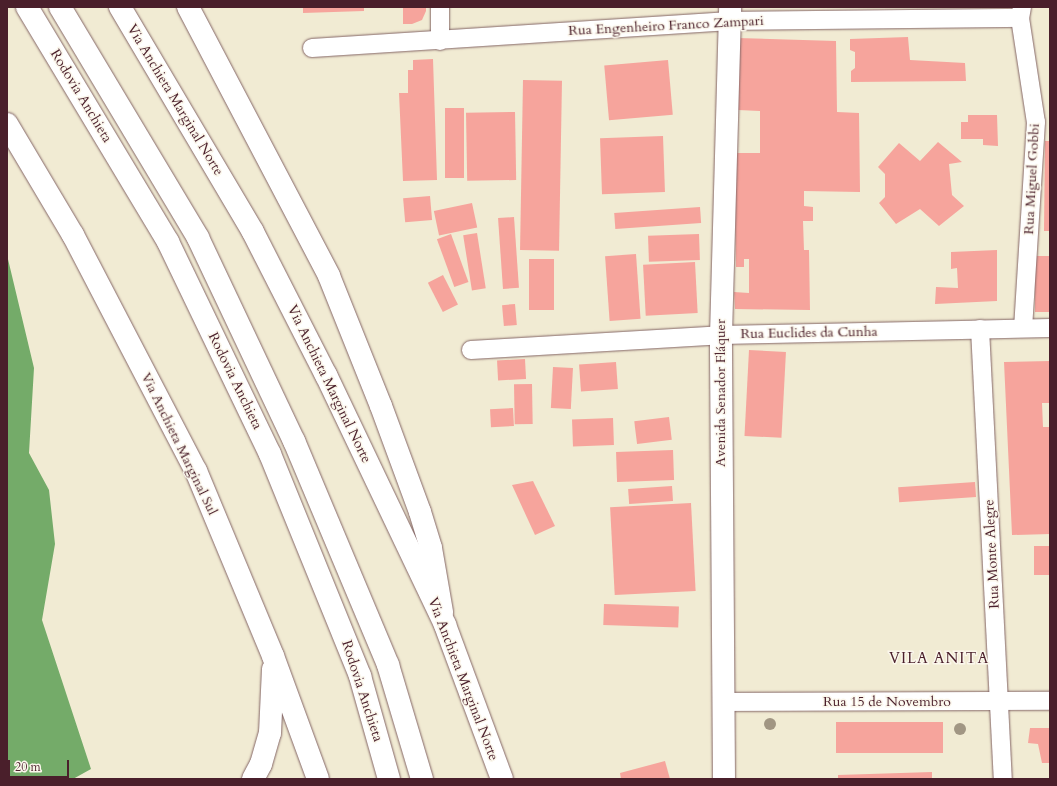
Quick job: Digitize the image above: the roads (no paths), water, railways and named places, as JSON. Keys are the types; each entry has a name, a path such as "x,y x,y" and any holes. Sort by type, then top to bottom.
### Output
{"main road":[{"name":"Rodovia Anchieta","path":"27,7 168,242 270,454 360,676 389,779"},
{"name":"Rodovia Anchieta","path":"60,7 198,238 294,441 388,666 422,779"},
{"name":"Via Anchieta Marginal Norte","path":"120,7 253,232 326,375 445,625 502,779"},
{"path":"188,7 332,283 382,406 420,512 431,548 445,625"},
{"name":"Avenida Senador Fláquer","path":"724,779 721,335 730,14"},
{"name":"Via Anchieta Marginal Sul","path":"7,124 73,235 196,471 273,656 318,779"},
{"path":"253,779 262,764 270,732 273,656"}],"street":[{"path":"440,7 440,41"},
{"name":"Rua Engenheiro Franco Zampari","path":"312,48 440,41 730,14 1021,13"},
{"name":"Rua Miguel Gobbi","path":"1021,13 1043,122 1023,328"},
{"name":"Rua Euclides da Cunha","path":"472,350 721,335 1050,328"},
{"name":"Rua Monte Alegre","path":"980,330 1003,779"},
{"name":"Rua 15 de Novembro","path":"723,702 1050,702"}],"district":[{"name":"VILA ANITA","path":"939,659"}]}
